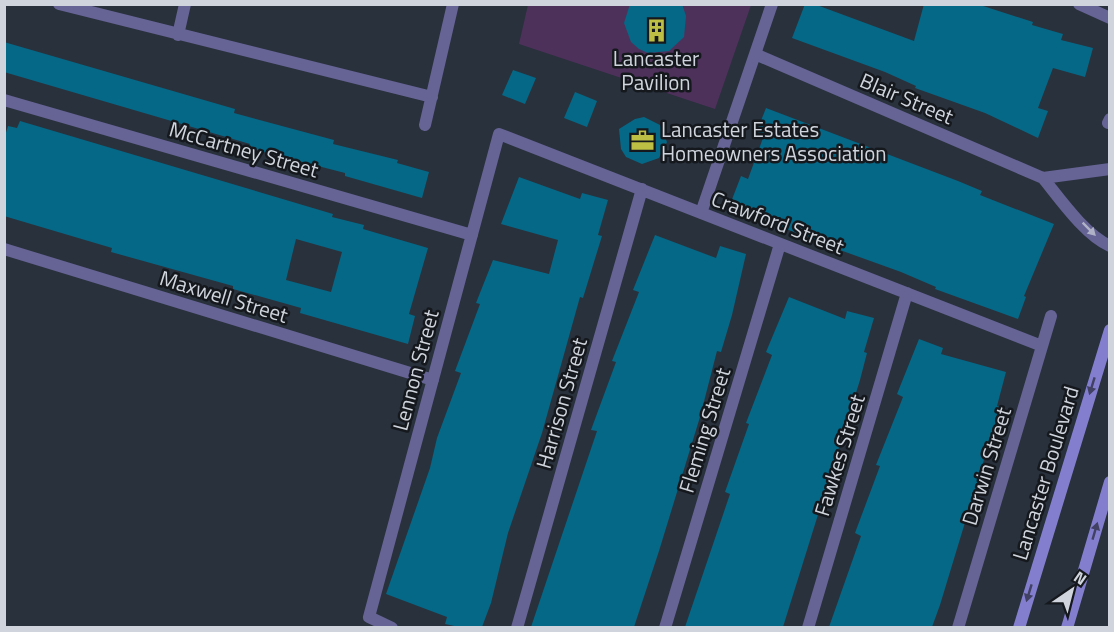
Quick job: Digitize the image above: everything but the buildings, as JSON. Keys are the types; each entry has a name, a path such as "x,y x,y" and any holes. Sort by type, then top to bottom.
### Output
{"main road":[{"name":"Lancaster Boulevard","path":"1019,627 1110,330"},
{"path":"1067,627 1110,482"}],"street":[{"path":"59,4 432,97"},
{"path":"178,35 185,4"},
{"path":"425,125 453,4"},
{"path":"701,213 772,4"},
{"path":"1079,4 1110,18"},
{"name":"Blair Street","path":"755,54 1043,178 1101,242 1110,246"},
{"name":"McCartney Street","path":"4,100 472,235"},
{"name":"Crawford Street","path":"499,134 1042,346"},
{"name":"Lennon Street","path":"392,627 369,617 499,134"},
{"path":"1043,178 1110,169"},
{"name":"Harrison Street","path":"517,627 642,189"},
{"name":"Fleming Street","path":"665,627 780,244"},
{"name":"Maxwell Street","path":"4,249 433,380"},
{"name":"Fawkes Street","path":"808,627 907,293"},
{"name":"Darwin Street","path":"958,627 1051,316"}],"shaded area":[{"path":"528,5 751,5 715,109 519,44"}],"place":[{"name":"Lancaster Pavilion","path":"656,30"},
{"name":"Lancaster Estates Homeowners Association","path":"643,141"}]}
